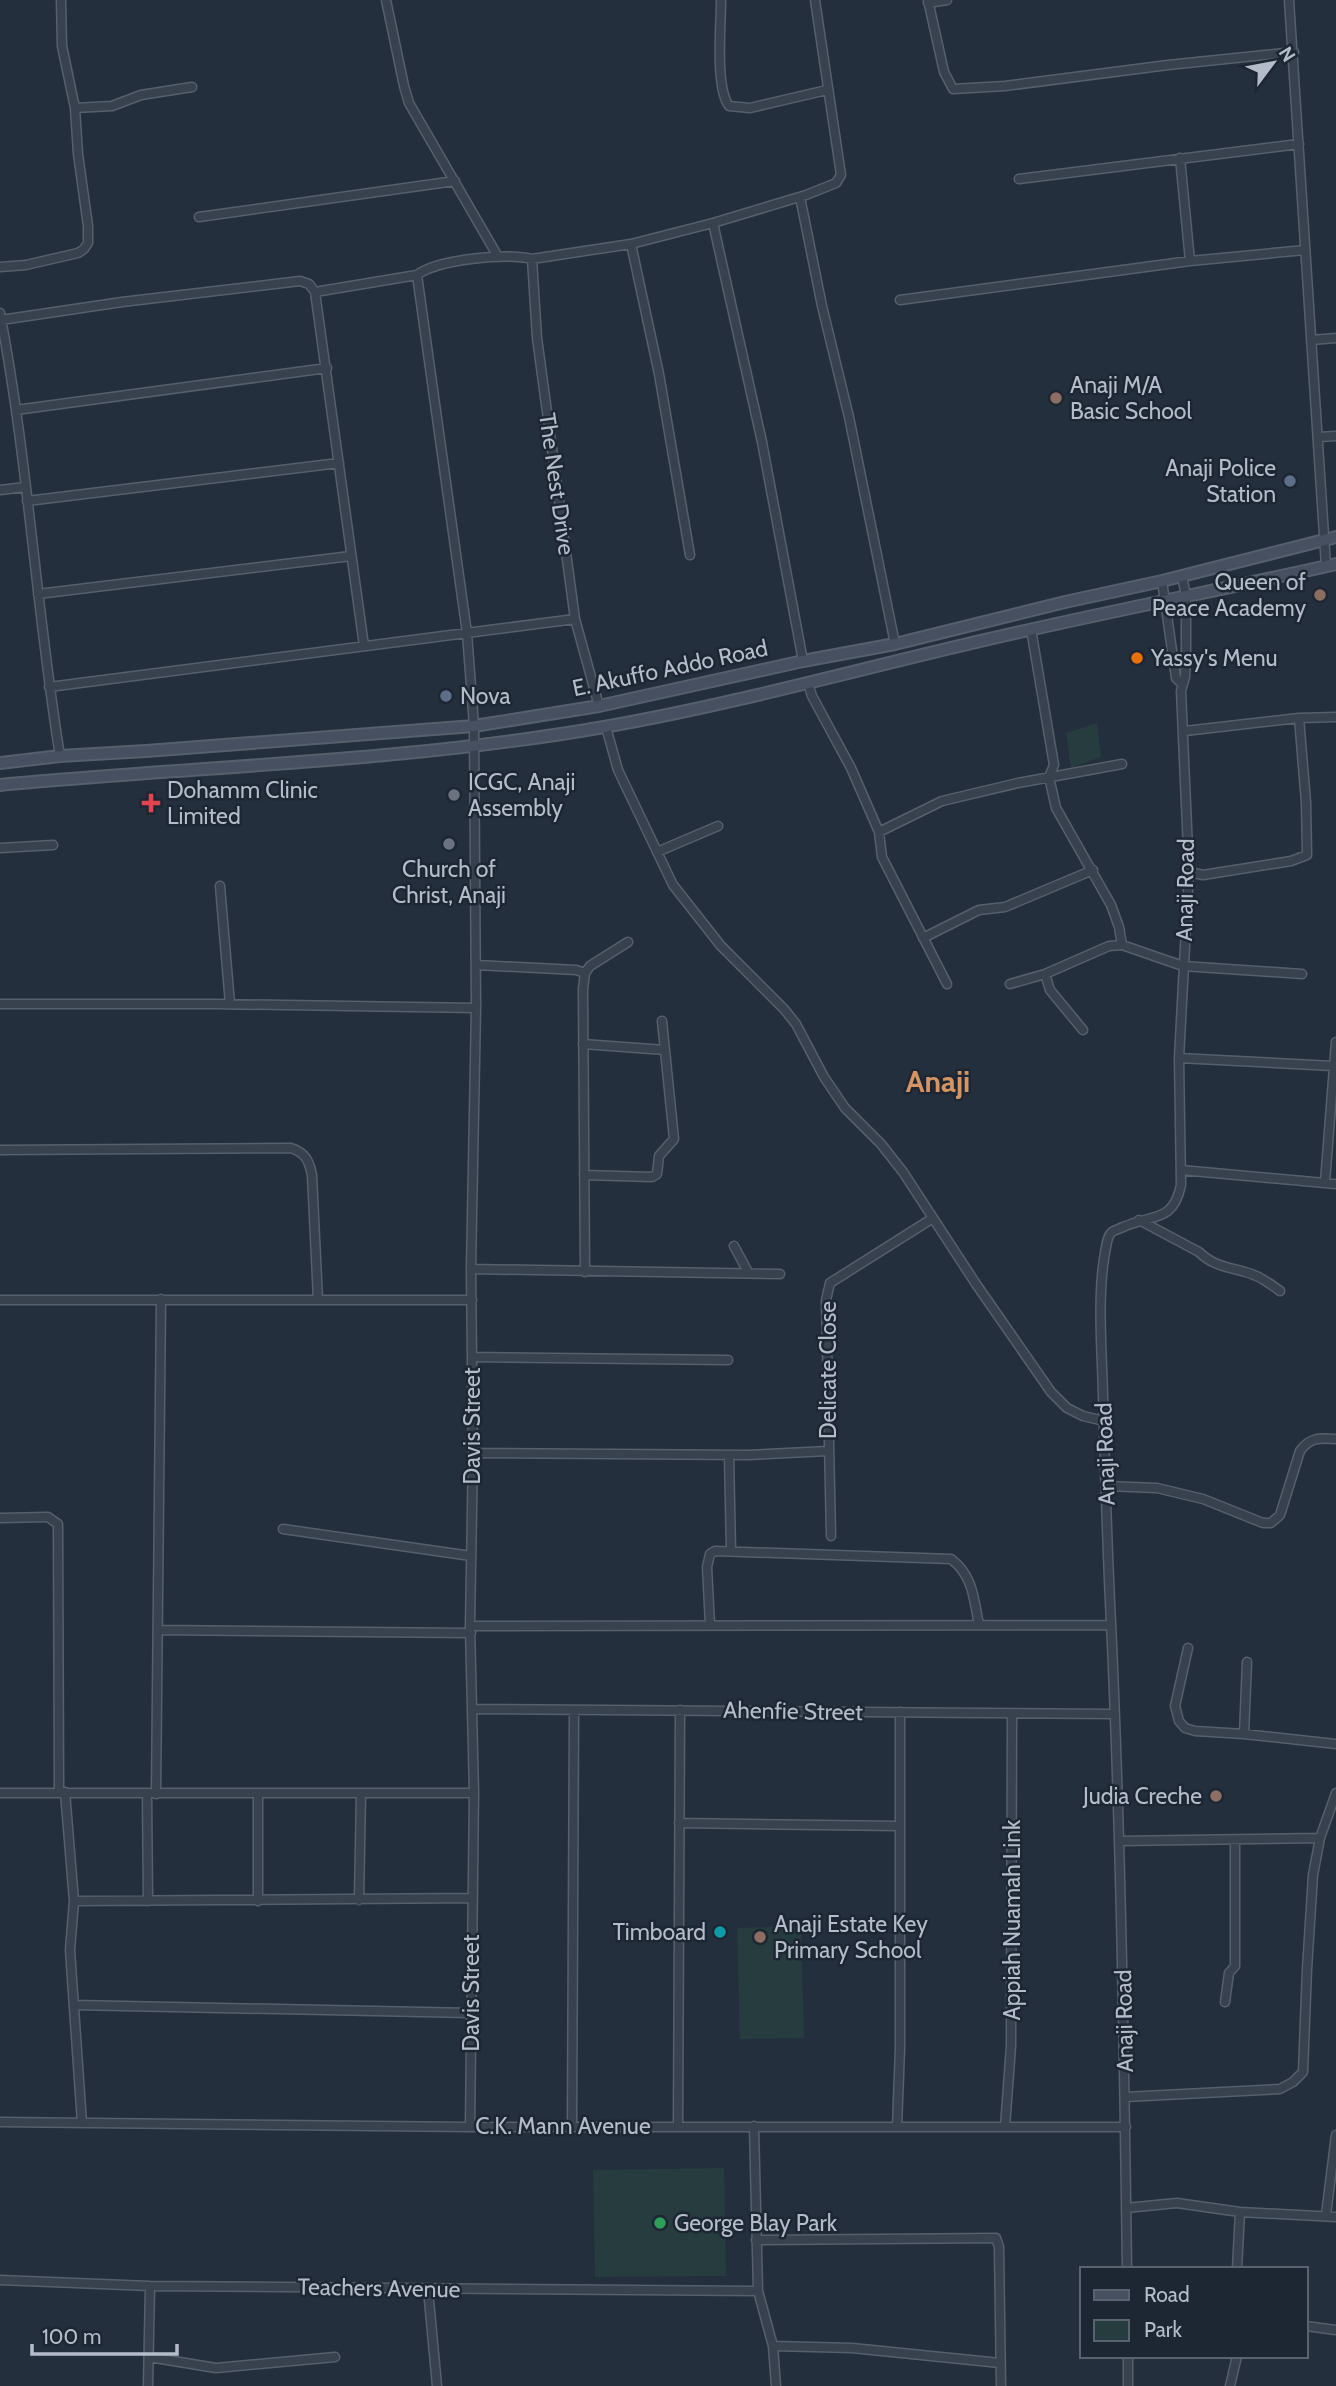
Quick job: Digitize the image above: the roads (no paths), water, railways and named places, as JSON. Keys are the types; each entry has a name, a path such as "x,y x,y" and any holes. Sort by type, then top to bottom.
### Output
{"main road":[{"name":"E. Akuffo Addo Road","path":"0,763 60,756 474,726 599,706 803,661 895,644 1065,602 1162,582 1336,537"},
{"name":"E. Akuffo Addo Road","path":"0,785 249,767 474,746 606,727 808,683 1031,629 1331,565"}],"street":[{"path":"0,267 26,265 78,253 88,243 75,108 62,46 61,0"},
{"path":"386,0 410,103 497,255"},
{"path":"721,0 720,80 724,99 729,106 757,107 827,90"},
{"path":"315,292 417,275 434,265 497,255 532,259 631,244 713,223 800,197 836,183 841,174 815,0"},
{"path":"947,0 928,1 944,72 953,89 1005,86 1293,52"},
{"path":"1289,0 1319,437 1323,540 1331,565"},
{"path":"75,108 112,106 141,94 192,87"},
{"path":"1019,180 1299,144"},
{"path":"1180,158 1190,261"},
{"path":"199,217 456,181"},
{"path":"800,197 822,306 849,416 895,644"},
{"path":"713,223 762,442 803,661"},
{"path":"631,244 659,374 691,555"},
{"path":"900,300 1190,261 1305,250"},
{"name":"The Nest Drive","path":"532,259 537,338 575,619 599,706"},
{"name":"Davis Street","path":"417,275 467,633 474,726 476,1008 471,1269 474,1793 470,2127"},
{"path":"60,756 49,687 16,410 1,317 300,281 309,284 315,292 327,368 364,646"},
{"path":"1311,340 1336,338"},
{"path":"16,410 327,368"},
{"path":"1319,437 1336,436"},
{"path":"27,500 339,463"},
{"path":"0,490 25,487"},
{"path":"38,594 351,556"},
{"name":"Anaji Road","path":"1127,2267 1119,1841 1101,1325 1105,1256 1112,1232 1139,1220 1162,1215 1171,1210 1178,1199 1181,1170 1179,1058 1189,872 1182,684 1186,672 1186,596 1182,576"},
{"name":"Anaji Road","path":"1162,582 1176,678 1182,684"},
{"path":"49,687 575,619"},
{"path":"1031,629 1054,765 1049,778 1056,808 1111,905 1122,945"},
{"path":"808,683 879,831 882,857 947,984"},
{"path":"1185,732 1299,718 1336,717"},
{"path":"1189,872 1203,874 1266,865 1307,855 1299,718"},
{"path":"606,727 618,770 673,885 721,946 796,1024 824,1077 845,1108 888,1154 1051,1392 1067,1408 1083,1416 1104,1421"},
{"path":"879,831 942,801 1018,783 1122,764"},
{"path":"657,852 718,826"},
{"path":"0,848 53,845"},
{"path":"923,938 979,911 1005,907 1093,870"},
{"path":"219,886 230,1004"},
{"path":"585,1272 585,973 590,965 628,942"},
{"path":"1010,984 1045,974 1109,946 1122,945 1183,966 1302,974"},
{"path":"476,965 576,970 585,973"},
{"path":"1045,974 1050,990 1083,1030"},
{"path":"0,1004 476,1008"},
{"path":"584,1175 652,1177 657,1174 659,1156 674,1139 662,1021"},
{"path":"1325,1182 1332,1066 1336,1042"},
{"path":"583,1044 665,1049"},
{"path":"1179,1058 1332,1066"},
{"path":"0,1150 291,1148 301,1152 309,1160 312,1175 318,1300"},
{"path":"1181,1170 1336,1185"},
{"name":"Delicate Close","path":"831,1536 826,1300 830,1283 933,1218"},
{"path":"1139,1220 1199,1252 1207,1260 1258,1276 1280,1291"},
{"path":"734,1247 748,1272"},
{"path":"471,1269 780,1274"},
{"path":"148,1900 158,1630 161,1299"},
{"path":"0,1300 472,1300"},
{"path":"472,1357 728,1360"},
{"path":"1106,1486 1157,1488 1203,1499 1263,1524 1271,1523 1280,1515 1300,1451 1306,1443 1317,1437 1336,1439"},
{"path":"473,1453 729,1455 828,1451"},
{"path":"729,1455 731,1551"},
{"path":"0,1518 48,1517 58,1524 62,1792 74,1900 71,1950 82,2123"},
{"path":"283,1530 471,1556"},
{"path":"710,1625 707,1567 710,1554 715,1551 731,1551 951,1559 962,1567 972,1587 979,1625"},
{"path":"158,1630 710,1625 1111,1625"},
{"path":"1188,1648 1175,1706 1179,1721 1185,1728 1336,1744"},
{"path":"1244,1734 1247,1662"},
{"name":"Ahenfie Street","path":"473,1709 1113,1714"},
{"path":"678,2126 680,1710"},
{"path":"572,2127 574,1711"},
{"path":"897,2127 900,2048 900,1712"},
{"name":"Appiah Nuamah Link","path":"1005,2127 1011,2046 1012,1713"},
{"path":"0,1793 474,1793"},
{"path":"258,1793 258,1901"},
{"path":"359,1900 361,1793"},
{"path":"1125,2097 1280,2089 1303,2072 1313,1875 1320,1838 1336,1793"},
{"path":"680,1824 898,1826"},
{"path":"1119,1841 1320,1838"},
{"path":"1226,2002 1229,1973 1235,1966 1236,1840"},
{"path":"74,1900 472,1898"},
{"path":"75,2005 471,2013"},
{"name":"C.K. Mann Avenue","path":"0,2122 470,2127 1126,2127"},
{"path":"754,2126 758,2291 773,2346 774,2385"},
{"path":"1326,2216 1336,2135"},
{"path":"1126,2208 1177,2203 1240,2212 1336,2217"},
{"path":"1237,2267 1240,2212"},
{"path":"756,2239 996,2238 999,2246 1001,2386"},
{"name":"Teachers Avenue","path":"0,2280 150,2286 758,2291"},
{"path":"148,2386 150,2286"},
{"path":"428,2288 437,2386"},
{"path":"1308,2326 1336,2330"},
{"path":"773,2346 852,2348 1000,2363"},
{"path":"149,2357 216,2368 335,2357"},
{"path":"1128,2358 1128,2386"},
{"path":"1230,2386 1237,2358"}],"place":[{"name":"Anaji M/A Basic School","path":"1056,398"},
{"name":"Anaji Police Station","path":"1290,481"},
{"name":"Queen of Peace Academy","path":"1320,595"},
{"name":"Yassy's Menu","path":"1137,658"},
{"name":"Nova","path":"446,696"},
{"name":"ICGC, Anaji Assembly","path":"454,795"},
{"name":"Dohamm Clinic Limited","path":"151,803"},
{"name":"Church of Christ, Anaji","path":"449,844"},
{"name":"Judia Creche","path":"1216,1796"},
{"name":"Timboard","path":"720,1932"},
{"name":"Anaji Estate Key Primary School","path":"760,1937"},
{"name":"George Blay Park","path":"660,2223"}],"district":[{"name":"Anaji","path":"938,1081"}]}
